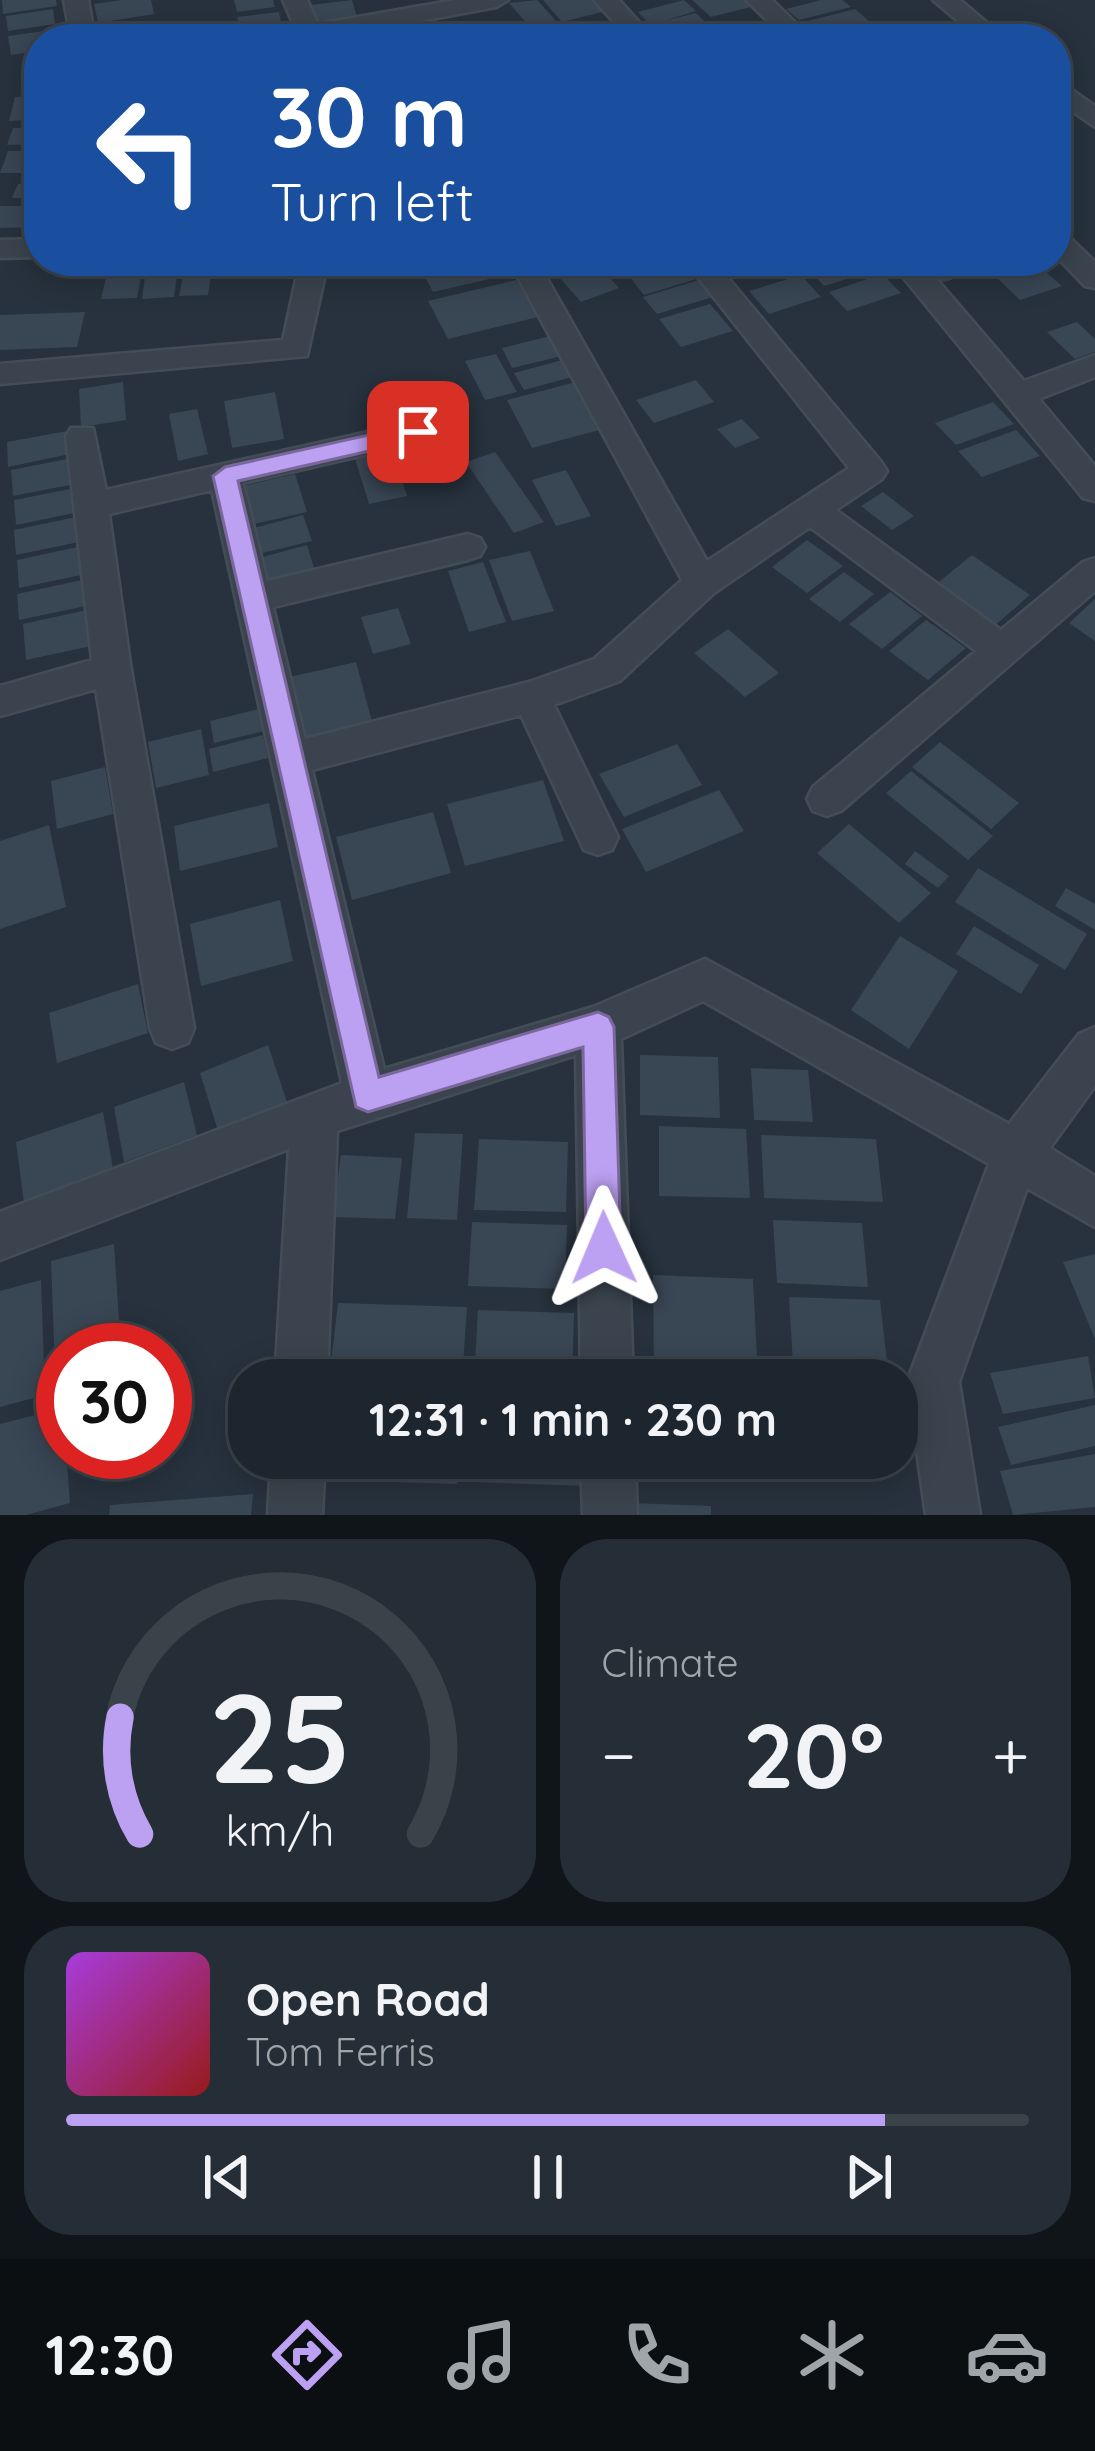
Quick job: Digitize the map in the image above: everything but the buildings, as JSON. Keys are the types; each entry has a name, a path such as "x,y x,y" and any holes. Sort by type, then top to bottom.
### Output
{"street":[{"path":"387,24 496,0"},
{"path":"606,0 628,24"},
{"path":"758,0 784,24"},
{"path":"945,0 975,24"},
{"path":"1071,96 1095,119"},
{"path":"1071,256 1095,279"},
{"path":"0,374 296,349 311,276"},
{"path":"532,276 701,583"},
{"path":"292,759 531,697 607,670 701,583 870,471 711,276"},
{"path":"919,276 1095,489"},
{"path":"1019,395 1095,365"},
{"path":"88,506 418,432"},
{"path":"82,436 112,670 172,1028"},
{"path":"225,476 368,1096"},
{"path":"811,510 1002,650"},
{"path":"255,598 468,547"},
{"path":"827,799 1095,571"},
{"path":"0,701 112,670"},
{"path":"531,697 598,837"},
{"path":"0,1236 368,1096 598,1027 705,979 1095,1203"},
{"path":"598,1027 606,1359"},
{"path":"953,1515 933,1382 1016,1154 1095,1048"},
{"path":"303,1359 314,1118"},
{"path":"295,1515 297,1479"},
{"path":"609,1479 610,1515"}],"route":[{"path":"418,432 225,476 368,1096 598,1027 604,1248"}]}
